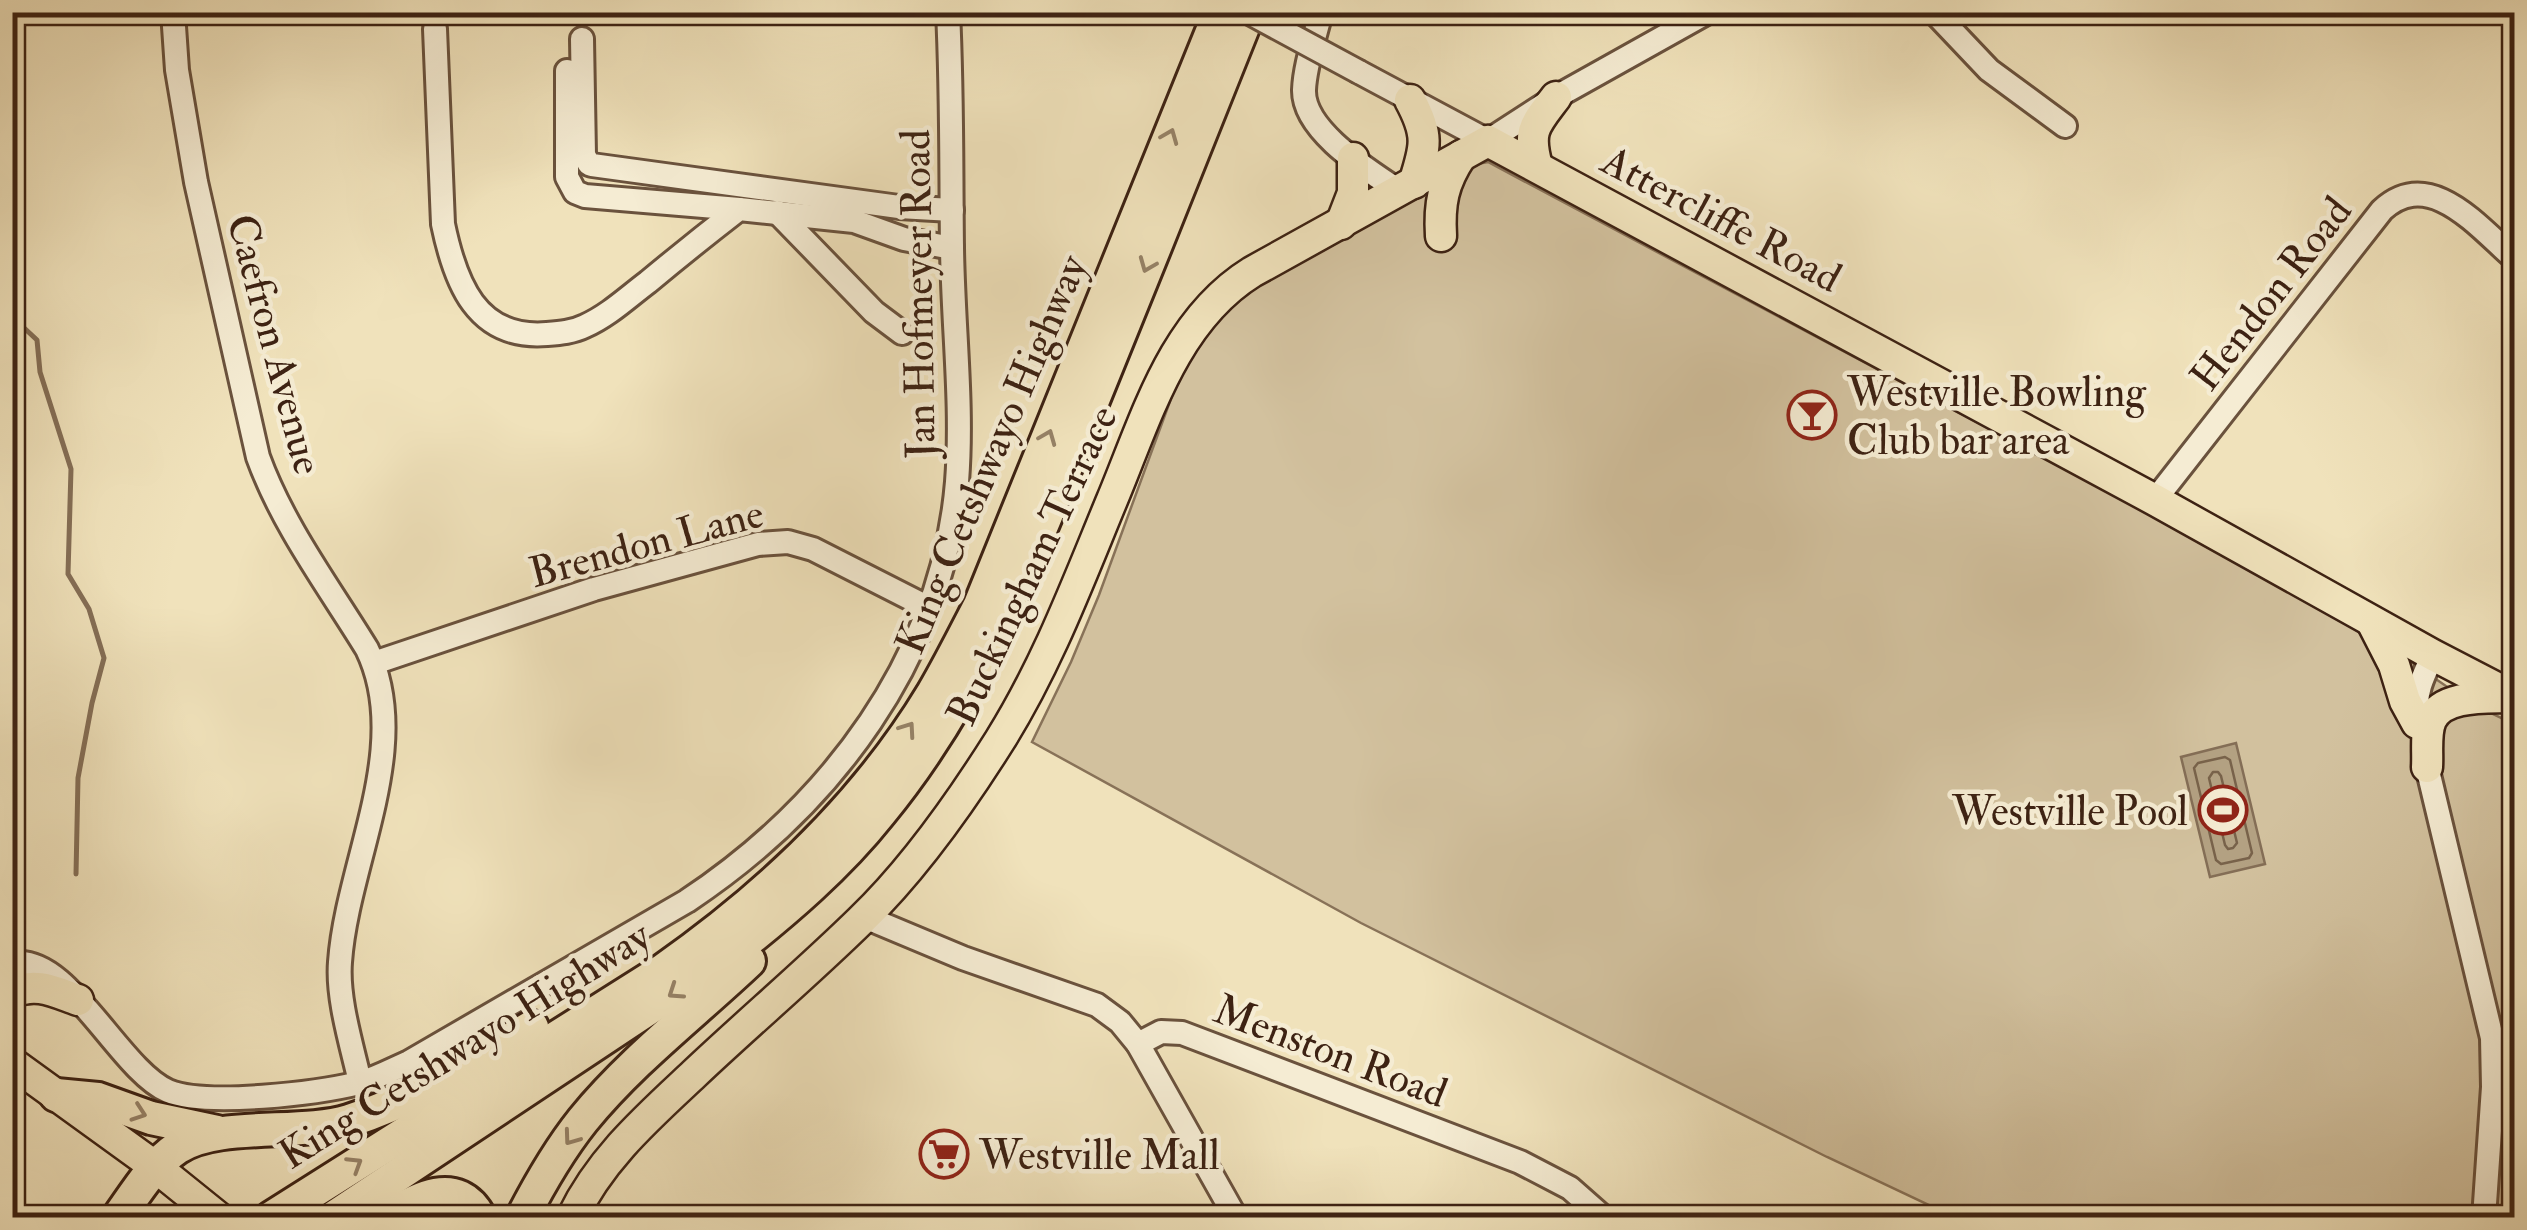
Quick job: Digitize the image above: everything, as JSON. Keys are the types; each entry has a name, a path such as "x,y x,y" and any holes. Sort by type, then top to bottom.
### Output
{"highway":[{"name":"King Cetshwayo Highway","path":"272,1217 710,938 796,864 880,770 932,694 980,605 1220,12"},
{"name":"King Cetshwayo Highway","path":"333,1218 732,953 834,864 879,816 962,693 998,626 1040,531 1248,12"},
{"path":"118,1218 156,1168 188,1142 222,1134 344,1123 412,1096 651,958 748,890 880,770"},
{"path":"522,1218 556,1158 605,1096 768,944 834,864"},
{"path":"56,1096 98,1099 152,1118 222,1134"},
{"path":"386,1218 424,1196 441,1194 460,1197 475,1208 480,1218"}],"main road":[{"path":"1537,166 1531,141 1533,132 1556,97"},
{"path":"1406,187 1424,142 1422,124 1410,100"},
{"name":"Buckingham Terrace","path":"572,1218 587,1188 625,1140 865,917 946,821 1019,709 1072,598 1161,385 1190,332 1222,293 1488,141"},
{"name":"Attercliffe Road","path":"1488,141 2514,697"},
{"path":"1441,236 1442,194 1461,156"},
{"path":"1341,224 1353,193 1354,158"},
{"path":"2372,622 2417,722"},
{"path":"2427,767 2428,730 2438,711 2460,699 2514,697"},
{"path":"12,992 35,986 78,1000"},
{"path":"12,1063 219,1218"}],"street":[{"name":"Caefron Avenue","path":"172,12 177,70 196,182 258,458 300,541 368,649 384,710 385,739 340,967 340,986 360,1082"},
{"name":"Jan Hofmeyer Road","path":"12,964 23,962 47,970 143,1073 170,1092 206,1098 242,1097 360,1082 424,1053 663,916 711,885 767,838 836,767 884,702 901,675 944,565 957,482 959,413 948,12"},
{"name":"Attercliffe Road","path":"1248,12 1488,141"},
{"path":"1321,12 1305,79 1305,105 1318,127 1354,158 1406,187"},
{"path":"1488,141 1556,97 1708,12"},
{"path":"1934,12 1988,70 2065,126"},
{"path":"435,29 443,224 449,254 466,294 499,327 536,335 587,326 739,209"},
{"path":"582,38 584,155 588,164 802,195 952,210"},
{"path":"566,71 568,177 575,192 584,196 854,220 904,239 952,248"},
{"name":"Hendon Road","path":"2154,500 2382,210 2397,198 2416,193 2434,196 2454,207 2514,258"},
{"path":"777,212 874,312 902,333"},
{"name":"Brendon Lane","path":"374,663 594,589 758,544 788,542 813,549 929,608"},
{"path":"2433,656 2416,698 2417,722 2492,1038 2493,1087 2484,1218"},
{"path":"865,917 963,958 1073,994 1120,1022 1138,1044 1236,1218"},
{"name":"Menston Road","path":"1138,1044 1161,1032 1182,1034 1529,1166 1570,1188 1604,1218"}],"shaded area":[{"path":"1488,162 2356,624 2472,704 2514,724 2514,1217 1954,1217 1361,923 1032,742 1071,662 1176,385 1202,336 1234,299 1472,165"}],"water":[{"name":"Westville Pool","path":"2236,743 2265,864 2210,877 2181,757"}],"waterway":[{"path":"12,325 22,326 37,340 40,372 71,469 68,574 89,609 104,658 78,778 76,874"}],"place":[{"name":"Westville Bowling Club bar area","path":"1812,415"},
{"name":"Westville Pool","path":"2223,810"},
{"name":"Westville Mall","path":"944,1154"}]}
